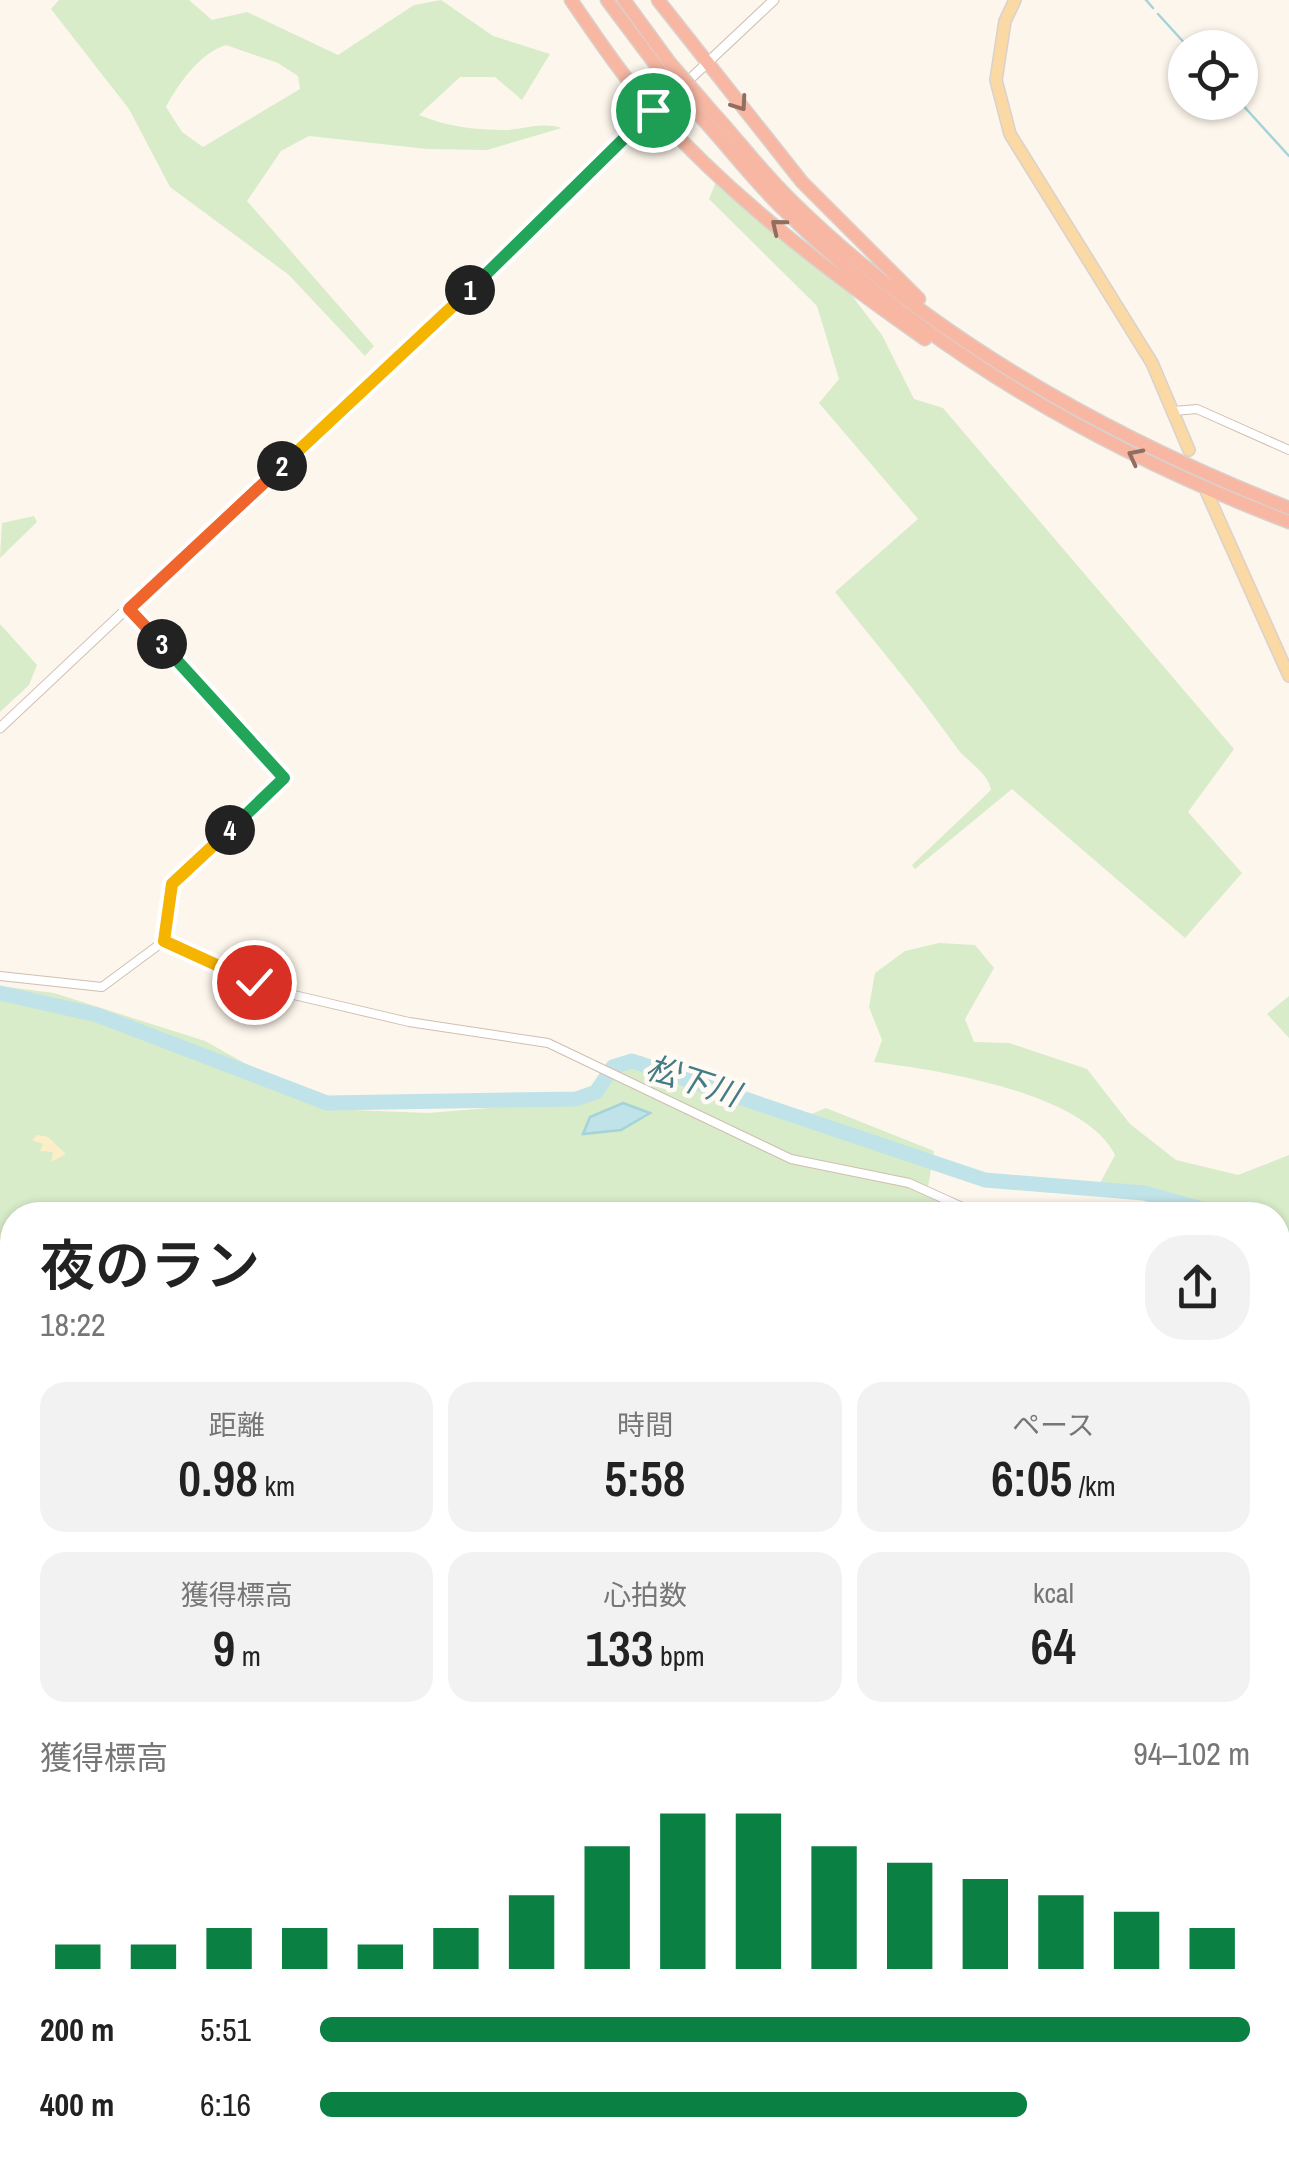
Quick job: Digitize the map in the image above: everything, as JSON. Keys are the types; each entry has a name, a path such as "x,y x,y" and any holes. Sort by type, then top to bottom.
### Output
{"highway":[{"path":"571,0 653,110 757,209 872,301 929,342 1168,473 1289,522"},
{"path":"607,0 781,208 934,336 1032,399"},
{"path":"624,0 666,68"},
{"path":"658,0 709,59 748,117 802,182 863,248 958,337"},
{"path":"702,110 792,202 958,337 1176,461 1289,508"}],"main road":[{"path":"1015,0 1005,21 996,80 1010,134 1152,362 1189,450"},
{"path":"1207,493 1289,676"}],"street":[{"path":"0,728 528,236 566,192 774,0"},
{"path":"1174,412 1197,408 1289,450"},
{"path":"0,976 102,987 164,941 172,884 284,778 129,609"},
{"path":"164,941 277,991 410,1022 548,1044 791,1159 909,1183 951,1202"}],"green space":[{"path":"59,0 189,0 212,20 247,12 338,55 414,5 441,0 493,36 550,54 522,100 495,77 460,77 419,115 472,128 562,128 487,150 427,149 309,136 281,151 247,201 374,346 365,356 289,275 170,187 129,109 51,9","holes":["226,45 278,63 298,76 300,89 203,147 182,132 166,107 199,62"]},
{"path":"716,182 849,292 882,335 914,399 943,408 1234,749 1188,812 1242,873 1185,938 1012,789 915,869 912,865 991,790 986,778 957,748 835,592 918,519 819,403 839,379 817,306 709,199"},
{"path":"34,516 37,522 0,558 2,523"},
{"path":"0,624 37,665 29,685 0,712"},
{"path":"939,943 975,945 994,968 965,1019 974,1042 1009,1043 1087,1069 1130,1124 1176,1160 1238,1175 1289,1155 1289,1202 1170,1202 1099,1185 1115,1155 1098,1133 1073,1115 1042,1100 970,1078 874,1062 882,1040 869,1007 875,973 905,951"},
{"path":"0,986 54,993 205,1041 327,1109 428,1113 596,1099 615,1059 641,1056 809,1115 826,1108 934,1151 927,1193 950,1202 0,1202"},
{"path":"1289,996 1289,1038 1267,1014"}],"sand":[{"path":"37,1135 48,1137 66,1154 51,1162 53,1152 40,1151 43,1144 32,1140"}],"water":[{"path":"623,1103 650,1113 621,1130 583,1134 590,1117"}],"waterway":[{"path":"1146,0 1153,8"},
{"path":"1158,14 1173,30"},
{"path":"1256,120 1289,156"},
{"name":"松下川","path":"0,993 97,1015 327,1103 576,1099 596,1092 613,1067 632,1061 985,1180 1144,1193 1176,1202"}],"route":[{"path":"254,982 164,941 168,898 172,884 284,778 129,609 528,236 566,192 653,110"}]}
